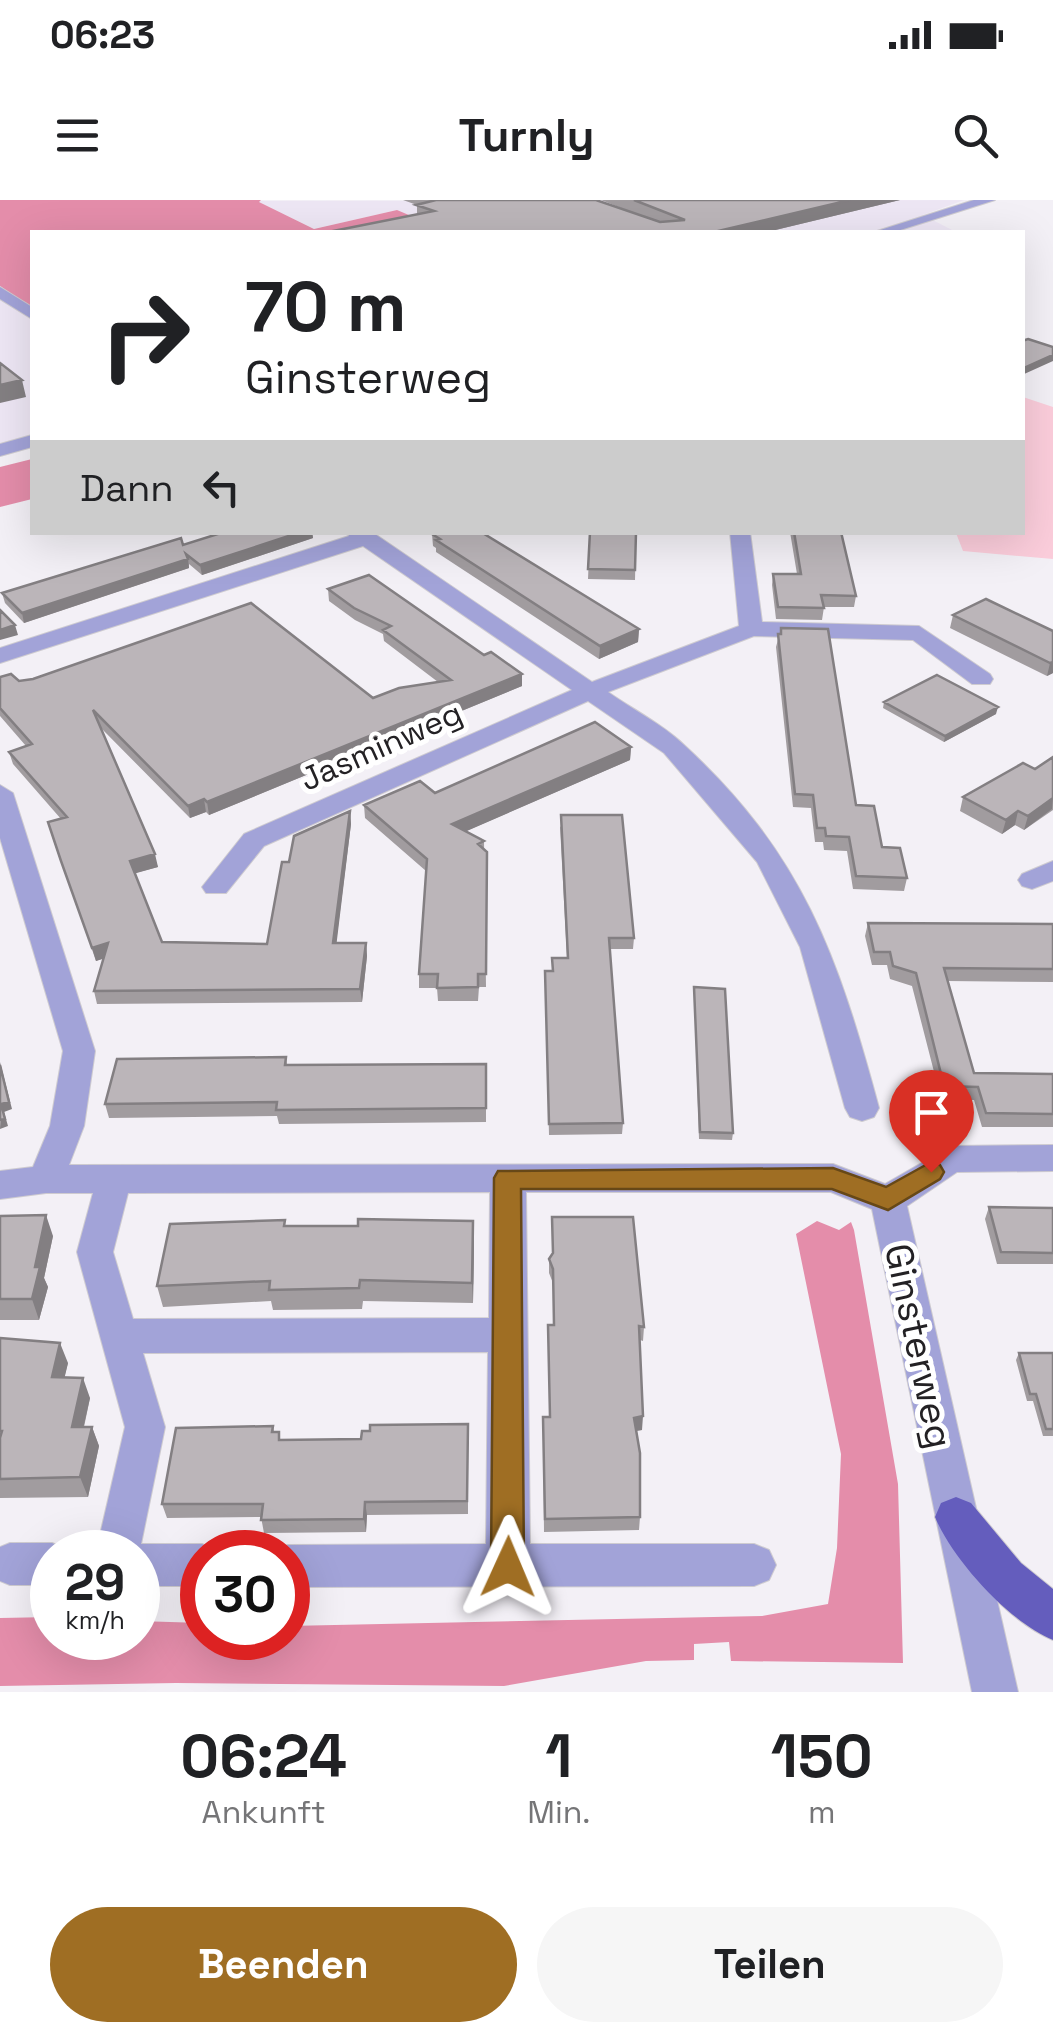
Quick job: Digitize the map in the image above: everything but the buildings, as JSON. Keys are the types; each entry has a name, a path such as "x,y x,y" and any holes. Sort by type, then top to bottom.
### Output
{"main road":[{"path":"956,1517 1006,1578 1053,1618"}],"street":[{"path":"888,230 988,200"},
{"path":"0,292 30,313"},
{"path":"0,450 30,442"},
{"path":"0,656 361,535 673,748 768,859 794,902 833,995 862,1108"},
{"path":"740,535 751,629 919,633 981,679"},
{"name":"Jasminweg","path":"216,887 254,840 592,690 751,629"},
{"path":"0,793 79,1051 67,1126 46,1179"},
{"path":"888,1200 951,1159 1053,1158"},
{"path":"508,1178 508,1567"},
{"name":"Ginsterweg","path":"0,1185 46,1179 833,1178 888,1200 995,1692"},
{"path":"114,1179 96,1252 145,1427 123,1530"},
{"path":"121,1336 510,1335"},
{"path":"310,1566 754,1566"}],"shaded area":[{"path":"0,200 261,200 314,229 397,210 437,227 423,230 30,230 30,307 0,286"},
{"path":"964,200 923,215 952,230 412,230 397,210 314,229 257,201"},
{"path":"0,286 30,307 30,444 0,452"},
{"path":"1025,398 1053,407 1053,559 963,551 957,535 1025,535"},
{"path":"30,460 30,500 0,507 0,467"},
{"path":"817,1221 839,1230 851,1222 854,1230 898,1484 903,1663 731,1661 729,1642 694,1644 694,1660 646,1661 504,1686 0,1686 0,1618 30,1617 30,1660 160,1660 160,1622 180,1622 180,1660 310,1660 310,1626 762,1616 828,1604 837,1548 841,1454 796,1234"}],"route":[{"path":"508,1567 508,1178 833,1178 888,1200 931,1172"}]}
